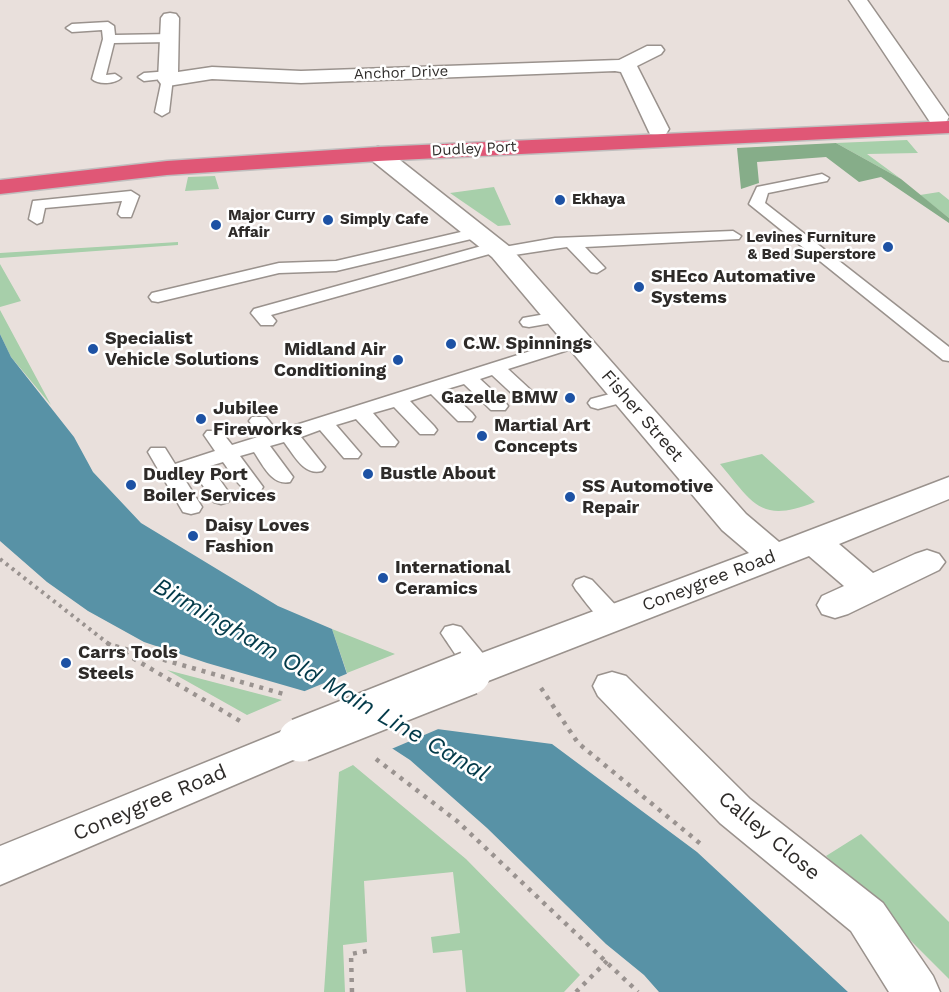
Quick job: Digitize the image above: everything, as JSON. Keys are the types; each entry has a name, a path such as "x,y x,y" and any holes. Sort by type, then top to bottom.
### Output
{"highway":[{"name":"Dudley Port","path":"180,146 658,129 943,122"},
{"name":"Dudley Port","path":"0,187 90,188 167,168 378,154 758,136 943,122"},
{"path":"636,141 658,129 668,134 741,131 758,136"},
{"path":"304,143 333,148 364,147 378,154 386,146 404,139"}],"street":[{"path":"858,0 943,122"},
{"path":"169,78 170,18"},
{"path":"622,66 654,50"},
{"path":"622,66 629,68 658,129"},
{"name":"Anchor Drive","path":"169,78 212,73 301,77 622,66"},
{"name":"Fisher Street","path":"378,154 492,244 734,522 774,556"},
{"name":"Coneygree Road","path":"0,866 291,730 475,671 949,487"},
{"path":"814,541 869,590"},
{"path":"835,605 927,562"},
{"name":"Calley Close","path":"612,686 735,811 867,917 916,992"}],"lane":[{"path":"72,28 108,26 109,39 98,79 115,78"},
{"path":"109,39 170,38"},
{"path":"144,77 169,78 162,112"},
{"path":"822,178 762,190 757,204 796,229 846,268 900,311 949,356"},
{"path":"37,219 39,204 90,188 131,196 126,214"},
{"path":"158,297 279,268 336,266 492,244 733,236"},
{"path":"648,239 664,254"},
{"path":"572,243 597,268"},
{"path":"267,321 260,313 335,297 492,244"},
{"path":"528,322 557,316"},
{"path":"170,472 578,341"},
{"path":"449,363 498,406"},
{"path":"495,367 527,397"},
{"path":"405,377 427,389 465,417"},
{"path":"377,386 427,430"},
{"path":"598,403 625,396"},
{"path":"336,398 388,442"},
{"path":"305,407 351,454"},
{"path":"259,421 273,439 315,466"},
{"path":"214,435 253,487"},
{"path":"273,439 283,477"},
{"path":"158,453 170,472 180,499"},
{"path":"198,463 221,497"},
{"path":"584,585 614,618"},
{"path":"453,633 475,671"}],"path":[{"path":"0,559 100,639 242,722 291,730 286,694 115,646"},
{"path":"368,754 458,820 638,992"},
{"path":"352,992 351,954 367,951"},
{"path":"576,992 607,961"}],"green space":[{"path":"907,140 918,153 867,154 901,179 836,143"},
{"path":"836,143 901,179 949,218 949,223 881,177 859,182 826,157 757,162 759,183 741,189 737,148"},
{"path":"215,176 219,189 185,191 188,177"},
{"path":"494,187 511,225 498,226 450,193"},
{"path":"939,192 949,200 949,218 920,195"},
{"path":"178,242 178,245 0,258 0,253"},
{"path":"0,264 21,301 0,307"},
{"path":"0,310 51,405 11,357 0,334"},
{"path":"762,454 815,502 782,511 759,506 750,499 720,464"},
{"path":"332,629 395,654 347,673"},
{"path":"167,670 282,700 247,715"},
{"path":"353,765 466,859 580,975 564,992 466,992 462,950 433,953 431,937 460,933 453,872 364,881 367,942 343,945 345,992 324,992 339,772"},
{"path":"861,834 949,922 949,979 826,856"}],"water":[{"name":"Birmingham Old Main Line Canal","path":"0,334 11,357 74,437 93,472 141,523 278,606 332,629 347,674 437,729 552,744 697,852 848,992 659,992 644,975 606,944 487,828 410,760 304,691 144,642 88,611 47,582 0,541"}],"pier":[{"path":"351,672 443,727 389,750 300,693"}],"place":[{"name":"Ekhaya","path":"560,200"},
{"name":"Simply Cafe","path":"328,220"},
{"name":"Major Curry Affair","path":"216,225"},
{"name":"Levines Furniture & Bed Superstore","path":"888,247"},
{"name":"SHEco Automative Systems","path":"639,287"},
{"name":"C.W. Spinnings","path":"451,344"},
{"name":"Specialist Vehicle Solutions","path":"93,349"},
{"name":"Midland Air Conditioning","path":"398,360"},
{"name":"Gazelle BMW","path":"570,398"},
{"name":"Jubilee Fireworks","path":"201,419"},
{"name":"Martial Art Concepts","path":"482,436"},
{"name":"Bustle About","path":"368,474"},
{"name":"Dudley Port Boiler Services","path":"131,485"},
{"name":"SS Automotive Repair","path":"570,497"},
{"name":"Daisy Loves Fashion","path":"193,536"},
{"name":"International Ceramics","path":"383,578"},
{"name":"Carrs Tools Steels","path":"66,663"}]}
